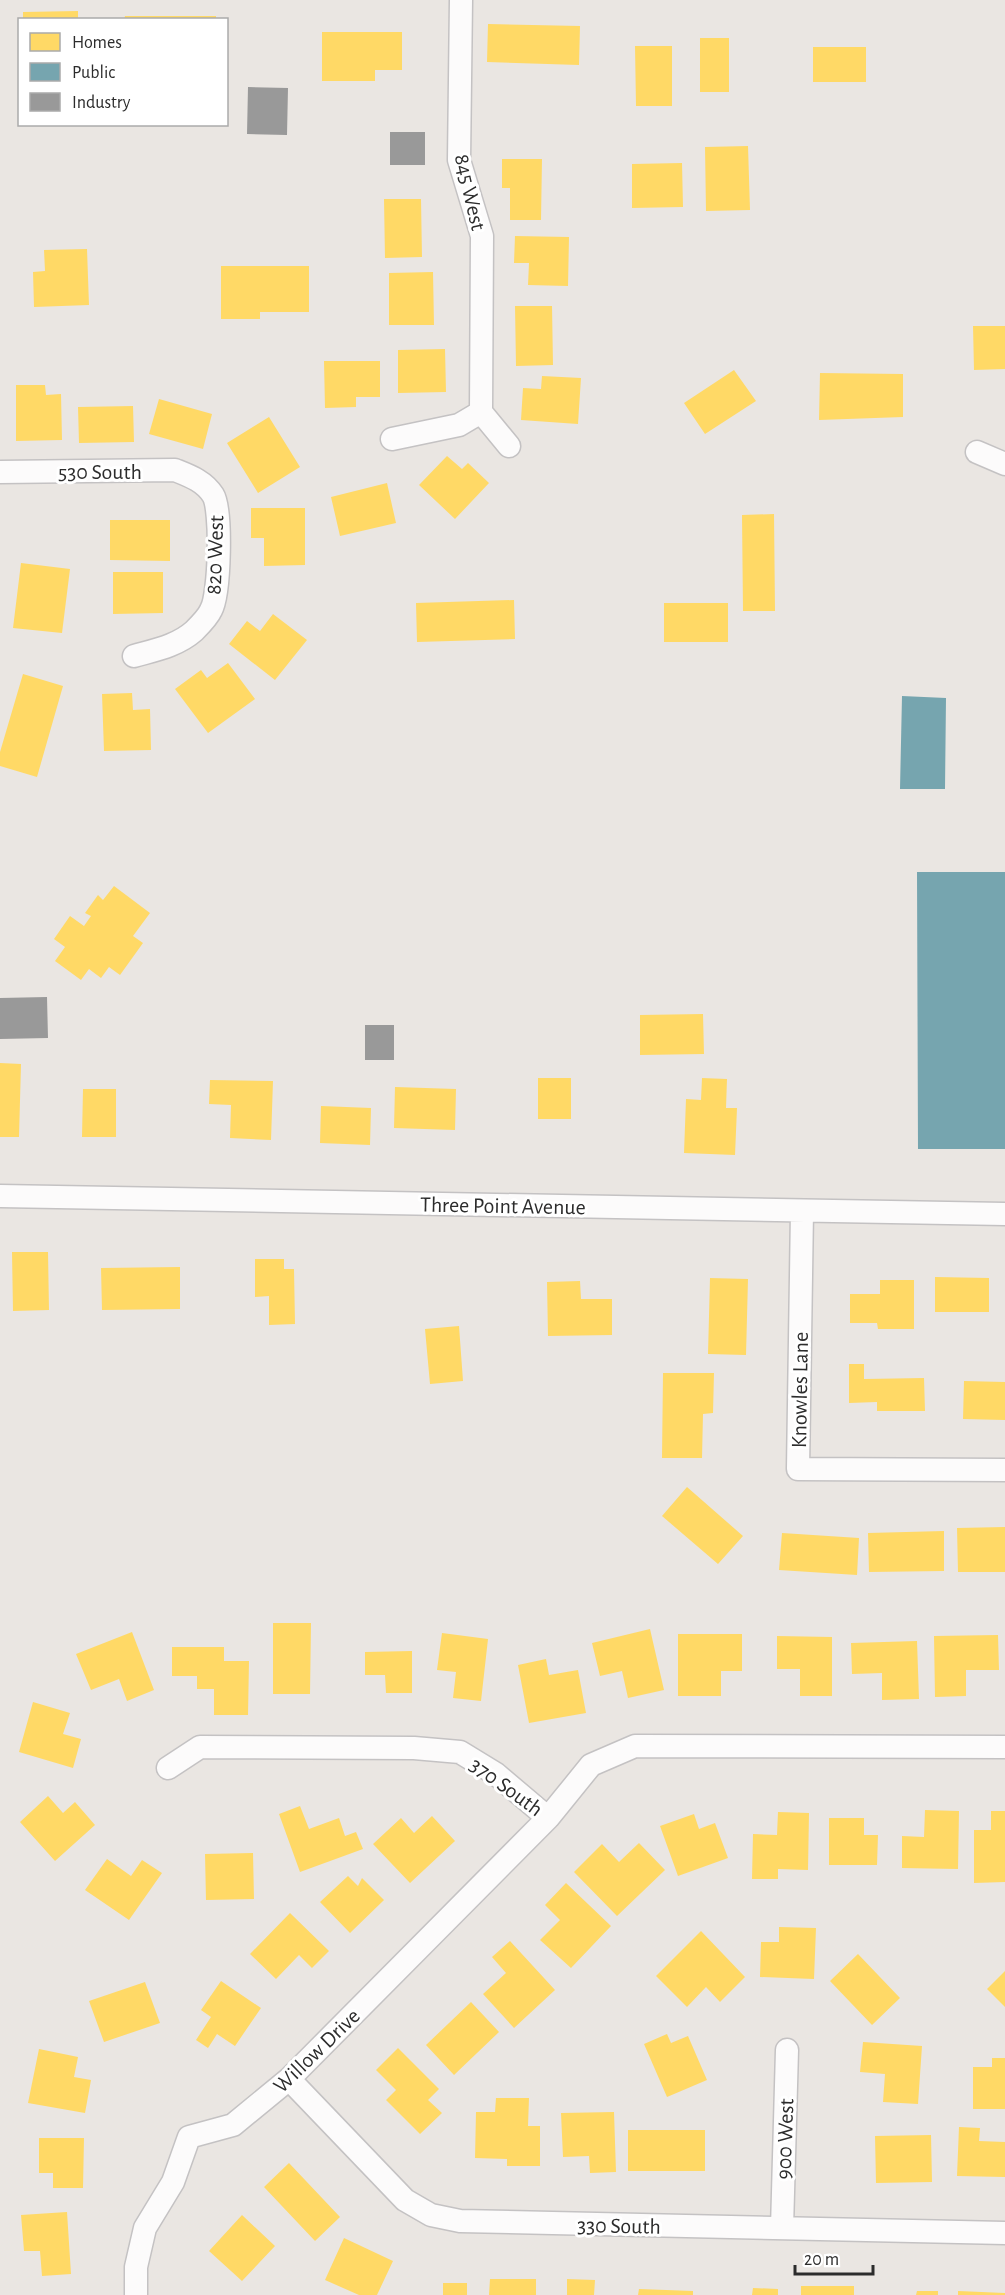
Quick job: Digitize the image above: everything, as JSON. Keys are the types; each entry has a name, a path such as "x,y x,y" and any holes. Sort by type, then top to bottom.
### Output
{"street":[{"name":"845 West","path":"461,0 459,160 482,236 481,412"},
{"path":"392,439 459,425 481,412 509,446"},
{"path":"977,452 1005,464"},
{"name":"530 South","path":"0,472 175,470 198,479"},
{"name":"820 West","path":"134,656 169,647 194,631 211,610 218,590 218,517 214,496 198,479"},
{"name":"Three Point Avenue","path":"0,1196 1005,1215"},
{"name":"Knowles Lane","path":"802,1211 798,1469 1005,1470"},
{"name":"370 South","path":"168,1768 200,1747 414,1748 460,1752 496,1774 548,1818 591,1765 635,1746 1005,1747"},
{"name":"Willow Drive","path":"136,2295 136,2267 144,2228 173,2182 189,2137 234,2125 290,2079 548,1818"},
{"name":"900 West","path":"782,2228 787,2050"},
{"name":"330 South","path":"290,2079 405,2200 431,2215 460,2222 1005,2233"}],"building: Homes":[{"path":"78,11 78,18 23,18 23,12"},
{"path":"125,16 216,16 216,18 124,18"},
{"path":"488,24 580,26 579,65 487,62"},
{"path":"322,32 402,32 402,70 375,70 375,81 322,81"},
{"path":"700,38 729,38 729,92 700,92"},
{"path":"635,46 672,46 672,106 636,106"},
{"path":"813,47 866,47 866,82 813,82"},
{"path":"748,146 750,210 706,211 705,147"},
{"path":"502,159 542,159 541,220 510,220 510,188 502,188"},
{"path":"682,163 683,207 632,208 632,164"},
{"path":"384,199 421,199 422,257 385,258"},
{"path":"515,236 569,237 568,286 528,285 529,263 514,263"},
{"path":"87,249 89,305 34,307 33,272 45,271 44,250"},
{"path":"221,266 309,266 309,312 260,312 260,319 221,319"},
{"path":"433,272 434,325 389,325 389,273"},
{"path":"515,306 552,306 553,365 516,366"},
{"path":"973,326 1005,326 1005,369 974,370"},
{"path":"445,349 446,392 398,393 398,350"},
{"path":"324,361 380,361 380,397 356,397 356,407 325,408"},
{"path":"734,370 756,401 705,434 684,403"},
{"path":"820,373 903,374 903,417 819,420"},
{"path":"542,376 581,378 578,424 521,420 523,388 541,389"},
{"path":"16,385 45,385 46,395 61,394 62,440 16,441"},
{"path":"159,399 212,414 203,449 149,434"},
{"path":"133,406 134,442 79,443 78,407"},
{"path":"269,417 300,467 258,493 227,443"},
{"path":"447,456 462,469 468,463 489,483 455,519 419,485"},
{"path":"387,483 396,523 340,536 331,497"},
{"path":"251,508 305,508 305,565 264,566 264,538 251,538"},
{"path":"774,514 775,611 743,611 742,515"},
{"path":"110,520 170,520 170,561 110,560"},
{"path":"21,563 70,569 62,633 13,628"},
{"path":"113,572 163,572 163,613 113,614"},
{"path":"514,600 515,639 417,642 416,603"},
{"path":"664,603 728,603 728,642 664,642"},
{"path":"273,614 307,640 275,680 229,644 247,621 260,631"},
{"path":"228,663 255,699 208,733 175,689 201,670 207,678"},
{"path":"23,674 63,686 37,777 0,766 0,752"},
{"path":"132,693 133,710 150,709 151,750 104,751 102,694"},
{"path":"114,886 150,913 133,936 143,943 120,975 109,967 101,978 89,969 81,980 55,961 65,947 54,939 70,916 84,926 91,916 85,913 98,895 103,900"},
{"path":"703,1014 704,1054 640,1055 640,1015"},
{"path":"0,1063 21,1064 19,1137 0,1137"},
{"path":"538,1078 571,1078 571,1119 538,1119"},
{"path":"702,1078 727,1079 726,1108 737,1108 735,1155 684,1153 686,1099 701,1100"},
{"path":"210,1080 273,1081 271,1140 230,1138 231,1105 209,1104"},
{"path":"395,1087 456,1089 455,1130 394,1128"},
{"path":"83,1089 116,1089 116,1137 82,1137"},
{"path":"321,1106 371,1108 370,1145 320,1143"},
{"path":"12,1252 48,1252 49,1310 13,1311"},
{"path":"255,1259 284,1259 284,1269 294,1269 295,1324 269,1325 269,1296 255,1297"},
{"path":"180,1267 180,1309 102,1310 101,1268"},
{"path":"935,1277 989,1278 989,1312 935,1312"},
{"path":"710,1278 748,1279 746,1355 708,1354"},
{"path":"880,1280 914,1280 914,1329 878,1329 877,1323 850,1323 850,1294 880,1294"},
{"path":"580,1281 581,1299 612,1299 612,1335 548,1336 547,1282"},
{"path":"459,1326 463,1381 430,1384 425,1329"},
{"path":"849,1364 864,1364 864,1379 924,1378 925,1411 877,1411 877,1402 849,1403"},
{"path":"663,1373 714,1373 713,1413 703,1414 702,1458 662,1458"},
{"path":"964,1381 1005,1382 1005,1420 963,1419"},
{"path":"687,1487 743,1536 718,1564 662,1516"},
{"path":"1005,1527 1005,1572 958,1572 957,1528"},
{"path":"944,1531 944,1571 869,1572 868,1533"},
{"path":"782,1533 859,1538 857,1575 779,1570"},
{"path":"273,1623 311,1623 310,1694 273,1694"},
{"path":"650,1629 664,1690 628,1698 622,1671 600,1676 592,1643"},
{"path":"132,1632 154,1690 127,1701 119,1679 91,1690 76,1654"},
{"path":"442,1633 488,1639 481,1701 453,1698 456,1672 437,1670"},
{"path":"678,1634 742,1634 742,1671 721,1671 721,1696 678,1696"},
{"path":"998,1635 999,1670 966,1670 966,1696 935,1697 934,1636"},
{"path":"777,1636 832,1637 832,1696 800,1696 800,1669 777,1669"},
{"path":"917,1641 919,1699 882,1700 882,1673 852,1674 851,1643"},
{"path":"172,1647 224,1647 224,1661 249,1661 248,1715 214,1715 214,1689 197,1689 197,1676 172,1676"},
{"path":"412,1651 412,1693 386,1693 385,1675 365,1675 365,1652"},
{"path":"546,1659 549,1675 578,1670 586,1713 529,1723 518,1665"},
{"path":"33,1702 70,1713 63,1734 81,1739 73,1768 19,1752"},
{"path":"48,1796 63,1813 75,1802 95,1825 55,1861 20,1822"},
{"path":"300,1806 309,1829 339,1818 345,1836 356,1832 363,1849 300,1872 279,1814"},
{"path":"925,1810 959,1811 958,1869 902,1868 902,1836 924,1837"},
{"path":"991,1811 1005,1811 1005,1882 974,1883 974,1830 991,1830"},
{"path":"778,1812 809,1813 808,1870 778,1869 778,1879 752,1879 753,1834 777,1835"},
{"path":"694,1814 699,1829 715,1823 728,1858 678,1876 660,1826"},
{"path":"432,1816 455,1841 410,1883 373,1844 401,1818 414,1833"},
{"path":"829,1818 864,1818 864,1835 878,1835 877,1865 829,1865"},
{"path":"639,1843 665,1870 617,1916 574,1872 602,1844 619,1862"},
{"path":"253,1853 254,1899 206,1900 205,1854"},
{"path":"107,1859 131,1876 142,1860 162,1873 129,1920 85,1890"},
{"path":"348,1876 358,1886 362,1878 384,1900 350,1933 320,1902"},
{"path":"566,1883 611,1926 571,1968 540,1940 560,1920 545,1905"},
{"path":"290,1913 329,1951 312,1968 299,1955 276,1979 250,1954"},
{"path":"779,1927 816,1928 814,1979 760,1977 761,1942 779,1942"},
{"path":"701,1931 745,1977 720,2002 706,1987 687,2007 656,1976"},
{"path":"510,1941 555,1990 514,2028 483,1994 506,1973 492,1957"},
{"path":"858,1954 900,1998 872,2025 830,1981"},
{"path":"1005,1971 1005,2007 987,1989"},
{"path":"221,1981 261,2008 235,2046 217,2034 208,2048 196,2040 211,2017 201,2010"},
{"path":"145,1982 160,2023 104,2042 89,2001"},
{"path":"471,2002 499,2032 454,2075 426,2045"},
{"path":"667,2034 671,2043 688,2036 707,2080 667,2097 644,2044"},
{"path":"863,2042 922,2046 918,2104 883,2102 885,2074 860,2072"},
{"path":"398,2048 439,2089 428,2100 442,2113 420,2134 386,2100 396,2090 376,2070"},
{"path":"39,2049 78,2057 74,2077 91,2080 85,2113 28,2103"},
{"path":"992,2058 1005,2058 1005,2109 973,2109 973,2067 992,2067"},
{"path":"496,2098 529,2098 528,2126 540,2126 540,2166 507,2166 507,2159 475,2158 476,2112 495,2112"},
{"path":"614,2112 616,2172 590,2173 589,2156 563,2157 561,2113"},
{"path":"959,2127 980,2128 979,2141 1005,2142 1005,2177 957,2176"},
{"path":"628,2130 705,2130 705,2171 628,2171"},
{"path":"931,2135 932,2182 876,2183 875,2136"},
{"path":"39,2138 84,2138 83,2188 53,2188 53,2173 39,2173"},
{"path":"289,2163 340,2217 315,2241 264,2187"},
{"path":"67,2212 71,2274 42,2276 40,2251 24,2251 21,2215"},
{"path":"242,2215 275,2246 242,2281 209,2251"},
{"path":"344,2238 393,2261 377,2295 359,2295 325,2280"},
{"path":"490,2279 536,2279 536,2295 489,2295"},
{"path":"567,2279 595,2280 594,2295 567,2295"},
{"path":"443,2283 467,2283 467,2295 443,2295"},
{"path":"801,2286 854,2286 854,2295 801,2295"},
{"path":"753,2288 778,2289 778,2295 752,2295"},
{"path":"639,2289 693,2291 693,2295 638,2295"},
{"path":"917,2291 938,2291 938,2295 916,2295"},
{"path":"958,2291 1005,2293 1005,2295 958,2295"}],"building: Public":[{"path":"902,696 946,698 945,789 900,789"},
{"path":"917,872 1005,872 1005,1149 918,1149"}],"building: Industry":[{"path":"248,87 288,88 287,135 247,134"},
{"path":"390,132 425,132 425,165 390,165"},
{"path":"47,997 48,1038 0,1039 0,998"},
{"path":"365,1025 394,1025 394,1060 365,1060"}]}
